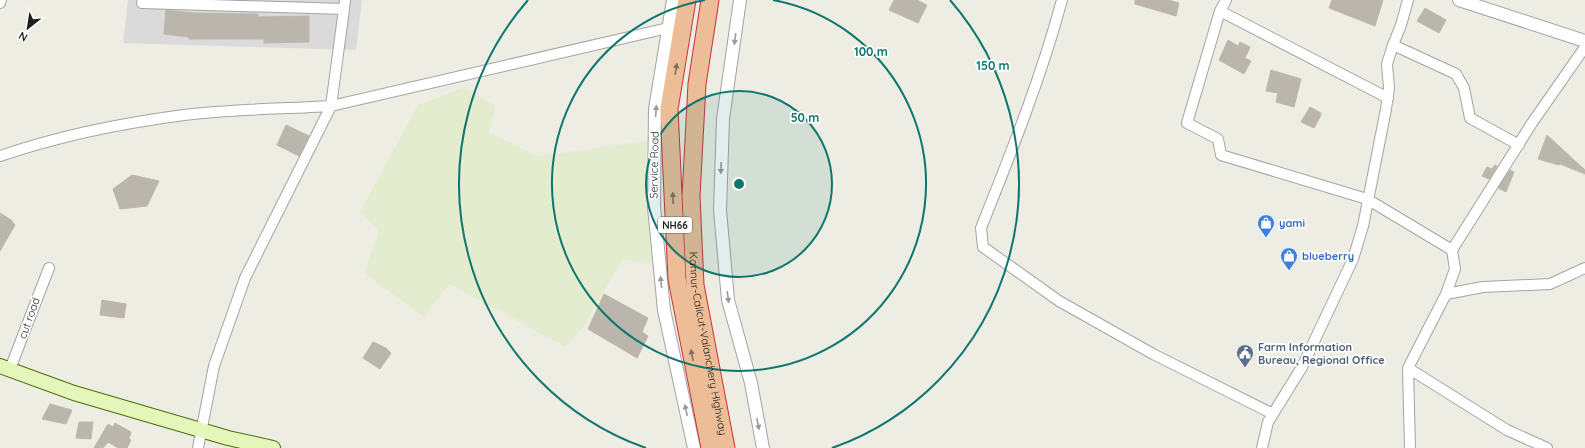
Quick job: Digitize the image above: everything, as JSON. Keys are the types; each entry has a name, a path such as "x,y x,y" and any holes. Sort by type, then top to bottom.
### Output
{"highway":[{"name":"NH66","path":"687,0 669,109 677,279 710,448"},
{"name":"Kannur-Calicut-Valanchery Highway","path":"710,0 698,84 691,196 695,286 726,448"}],"main road":[{"path":"5,368 74,393 202,430 273,448"}],"street":[{"name":"Service Road","path":"673,0 655,109 654,207 664,310 694,448"},
{"path":"740,0 723,119 720,210 728,300 750,383 763,448"},
{"path":"1062,0 1026,115 980,228 983,247 1066,304 1153,354 1273,414"},
{"path":"1226,0 1220,11 1187,123 1218,139 1221,155 1367,199 1452,250"},
{"path":"1262,448 1268,422 1302,367 1353,259 1363,226 1367,199 1388,98 1389,88 1387,64 1408,0"},
{"path":"1460,0 1585,41"},
{"path":"142,3 344,4 331,106 245,278 214,366 198,448"},
{"path":"1220,11 1388,98"},
{"path":"0,156 25,147 107,128 186,115 331,106 668,28"},
{"path":"1393,45 1456,74 1464,88 1470,118 1519,145"},
{"path":"1410,448 1408,368 1446,294 1456,269 1452,250 1519,145 1585,47"},
{"name":"cut road","path":"5,368 49,268"},
{"path":"1446,294 1482,287 1550,284 1585,268"},
{"path":"1408,368 1507,430 1547,448"}],"shaded area":[{"path":"128,0 362,0 356,50 123,43"}],"green space":[{"path":"465,87 495,106 489,133 540,156 652,140 653,263 622,260 583,327 566,347 449,284 424,317 364,273 379,231 360,212 418,105"}],"building":[{"path":"894,0 917,0 927,5 918,23 889,10"},
{"path":"1135,0 1168,0 1179,3 1176,16 1135,4"},
{"path":"1332,0 1383,0 1375,26 1329,8"},
{"path":"1425,8 1446,20 1439,33 1417,21"},
{"path":"166,10 193,13 258,14 258,17 309,16 309,42 264,43 264,39 189,39 189,37 164,34"},
{"path":"1228,40 1238,46 1240,42 1250,47 1245,58 1251,61 1244,74 1219,60"},
{"path":"1271,70 1301,79 1294,107 1276,102 1278,93 1266,91"},
{"path":"1310,107 1321,113 1314,128 1301,122"},
{"path":"286,125 309,136 299,156 277,145"},
{"path":"1547,135 1585,170 1585,174 1560,164 1538,159"},
{"path":"1495,165 1497,166 1489,179 1482,176 1487,167 1492,169"},
{"path":"1510,170 1514,172 1506,192 1498,188"},
{"path":"132,175 159,181 147,206 120,209 113,189"},
{"path":"0,213 11,220 15,225 0,251"},
{"path":"604,294 648,318 642,332 648,336 637,358 588,329"},
{"path":"102,300 126,304 124,318 100,315"},
{"path":"373,342 386,348 391,353 380,369 363,358"},
{"path":"50,404 72,410 66,424 42,419"},
{"path":"79,422 93,422 91,439 76,438"},
{"path":"115,423 131,432 129,439 131,440 127,448 118,448 108,442 103,448 94,448 108,424 113,427"}],"place":[{"name":"yami","path":"1266,238"},
{"name":"blueberry","path":"1289,271"},
{"name":"Farm Information Bureau, Regional Office","path":"1245,368"}]}
